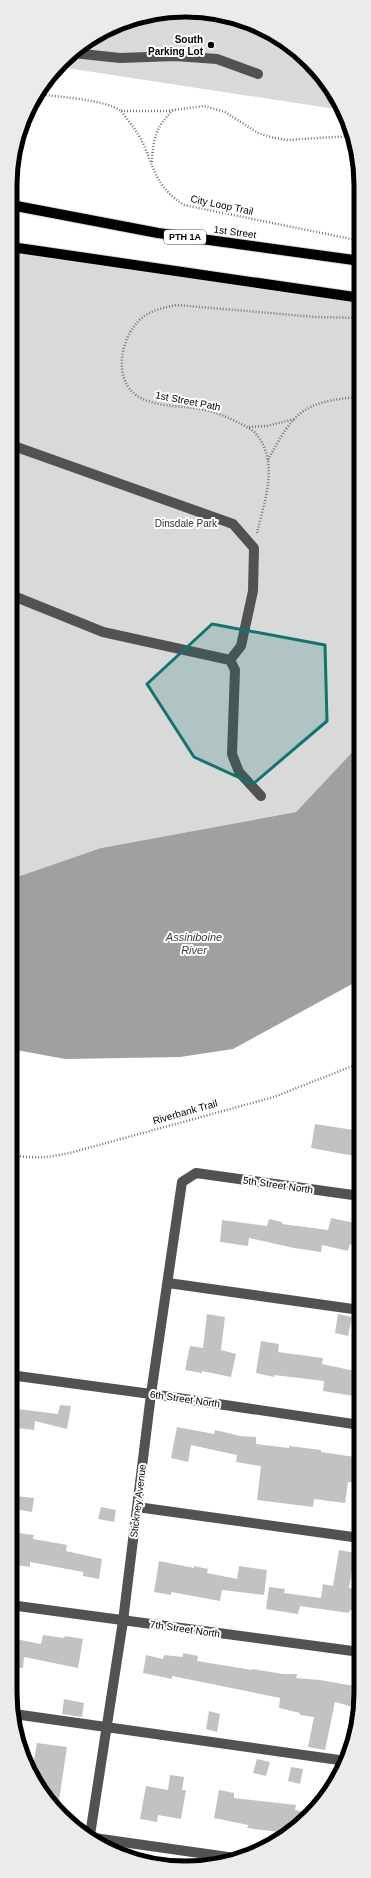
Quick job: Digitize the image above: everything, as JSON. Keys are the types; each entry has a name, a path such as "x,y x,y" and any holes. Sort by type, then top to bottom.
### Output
{"main road":[{"name":"1st Street","path":"17,206 158,233 354,260"},
{"path":"17,248 354,297"}],"street":[{"path":"81,54 120,58 175,56 216,59 258,74"},
{"path":"17,447 233,524 254,548 254,591 241,646 230,660"},
{"path":"17,597 102,632 230,660"},
{"path":"230,660 235,670 232,754 239,772 261,796"},
{"name":"5th Street North","path":"196,1174 354,1195"},
{"name":"Stickney Avenue","path":"91,1832 123,1621 151,1394 182,1182 196,1174"},
{"path":"168,1283 354,1309"},
{"name":"6th Street North","path":"17,1377 151,1394 354,1424"},
{"path":"137,1507 354,1537"},
{"name":"7th Street North","path":"17,1606 354,1651"},
{"path":"18,1715 340,1760"},
{"path":"103,1839 224,1856"}],"path":[{"path":"43,95 92,102 121,111 173,110 204,106 225,112 258,133 287,140 346,136"},
{"path":"152,165 155,136 160,123 173,110"},
{"name":"City Loop Trail","path":"121,111 140,134 162,186 172,197 184,205 354,240"},
{"name":"1st Street Path","path":"254,548 269,476 268,460 264,447 256,434 248,427 216,413 147,401 135,394 126,382 121,368 122,352 128,335 137,322 149,313 177,305 316,317 354,318"},
{"path":"268,460 278,442 295,418 302,411 319,403 336,399 354,398"},
{"path":"248,427 267,426 295,418"},
{"name":"Riverbank Trail","path":"17,1156 34,1158 58,1156 274,1097 354,1065"}],"highlighted area":[{"path":"212,624 325,645 327,721 253,784 194,757 147,684"}],"green space":[{"name":"South Parking Lot","path":"164,18 207,18 240,26 260,34 279,45 305,66 326,92 336,109 65,68 92,45 111,34 131,26"},
{"name":"Dinsdale Park","path":"17,252 354,301 354,750 296,812 101,848 17,877"}],"water":[{"name":"Assiniboine River","path":"354,750 354,983 233,1049 180,1057 65,1059 17,1050 17,877 101,848 296,812"}],"building":[{"path":"315,1124 354,1130 354,1156 311,1148"},
{"path":"331,1218 354,1223 354,1245 350,1244 348,1251 322,1245 321,1252 294,1248 249,1238 248,1246 220,1242 222,1220 267,1226 269,1219 282,1222 282,1224 328,1230"},
{"path":"207,1314 225,1317 221,1350 236,1354 231,1377 202,1371 202,1373 185,1370 190,1346 203,1348"},
{"path":"338,1314 352,1317 348,1336 335,1333"},
{"path":"261,1341 279,1344 278,1352 323,1358 322,1364 354,1371 354,1396 323,1391 324,1381 274,1375 274,1377 256,1373"},
{"path":"60,1405 71,1406 67,1429 35,1421 34,1430 17,1428 18,1409 58,1414"},
{"path":"177,1427 214,1434 215,1430 240,1436 256,1437 256,1444 321,1450 321,1452 354,1457 354,1482 348,1482 345,1503 314,1499 313,1507 257,1500 261,1466 236,1462 237,1455 191,1445 188,1462 171,1458"},
{"path":"17,1496 34,1498 32,1512 17,1510"},
{"path":"101,1507 116,1510 114,1522 98,1519"},
{"path":"17,1533 34,1535 33,1539 67,1545 66,1551 102,1559 99,1579 83,1576 83,1572 30,1562 30,1567 17,1565"},
{"path":"339,1550 354,1553 349,1588 354,1588 354,1610 350,1610 349,1613 300,1606 298,1614 266,1609 269,1587 285,1589 284,1593 321,1598 323,1584 333,1586"},
{"path":"159,1561 194,1568 194,1566 208,1569 207,1573 237,1579 239,1566 267,1570 264,1595 222,1590 220,1601 171,1592 171,1595 154,1592"},
{"path":"43,1635 83,1639 78,1668 24,1657 23,1668 17,1667 17,1639 41,1644"},
{"path":"183,1653 198,1656 197,1661 252,1670 283,1674 297,1674 296,1678 320,1680 354,1686 354,1707 335,1702 325,1750 308,1747 314,1717 300,1715 300,1713 279,1708 280,1698 172,1676 172,1679 143,1673 146,1655 163,1659 164,1655 183,1657"},
{"path":"64,1699 84,1703 82,1717 62,1714"},
{"path":"209,1711 220,1714 217,1732 206,1729"},
{"path":"37,1743 67,1747 59,1800 55,1799 45,1786 33,1765"},
{"path":"257,1759 270,1762 266,1776 253,1773"},
{"path":"291,1767 303,1769 300,1784 288,1781"},
{"path":"170,1775 184,1777 182,1790 186,1790 181,1819 158,1815 157,1822 140,1819 146,1786 168,1790"},
{"path":"219,1790 234,1793 234,1798 296,1805 295,1810 303,1812 303,1814 280,1832 247,1828 248,1825 214,1818"}],"place":[{"name":"South Parking Lot","path":"211,45"}]}
